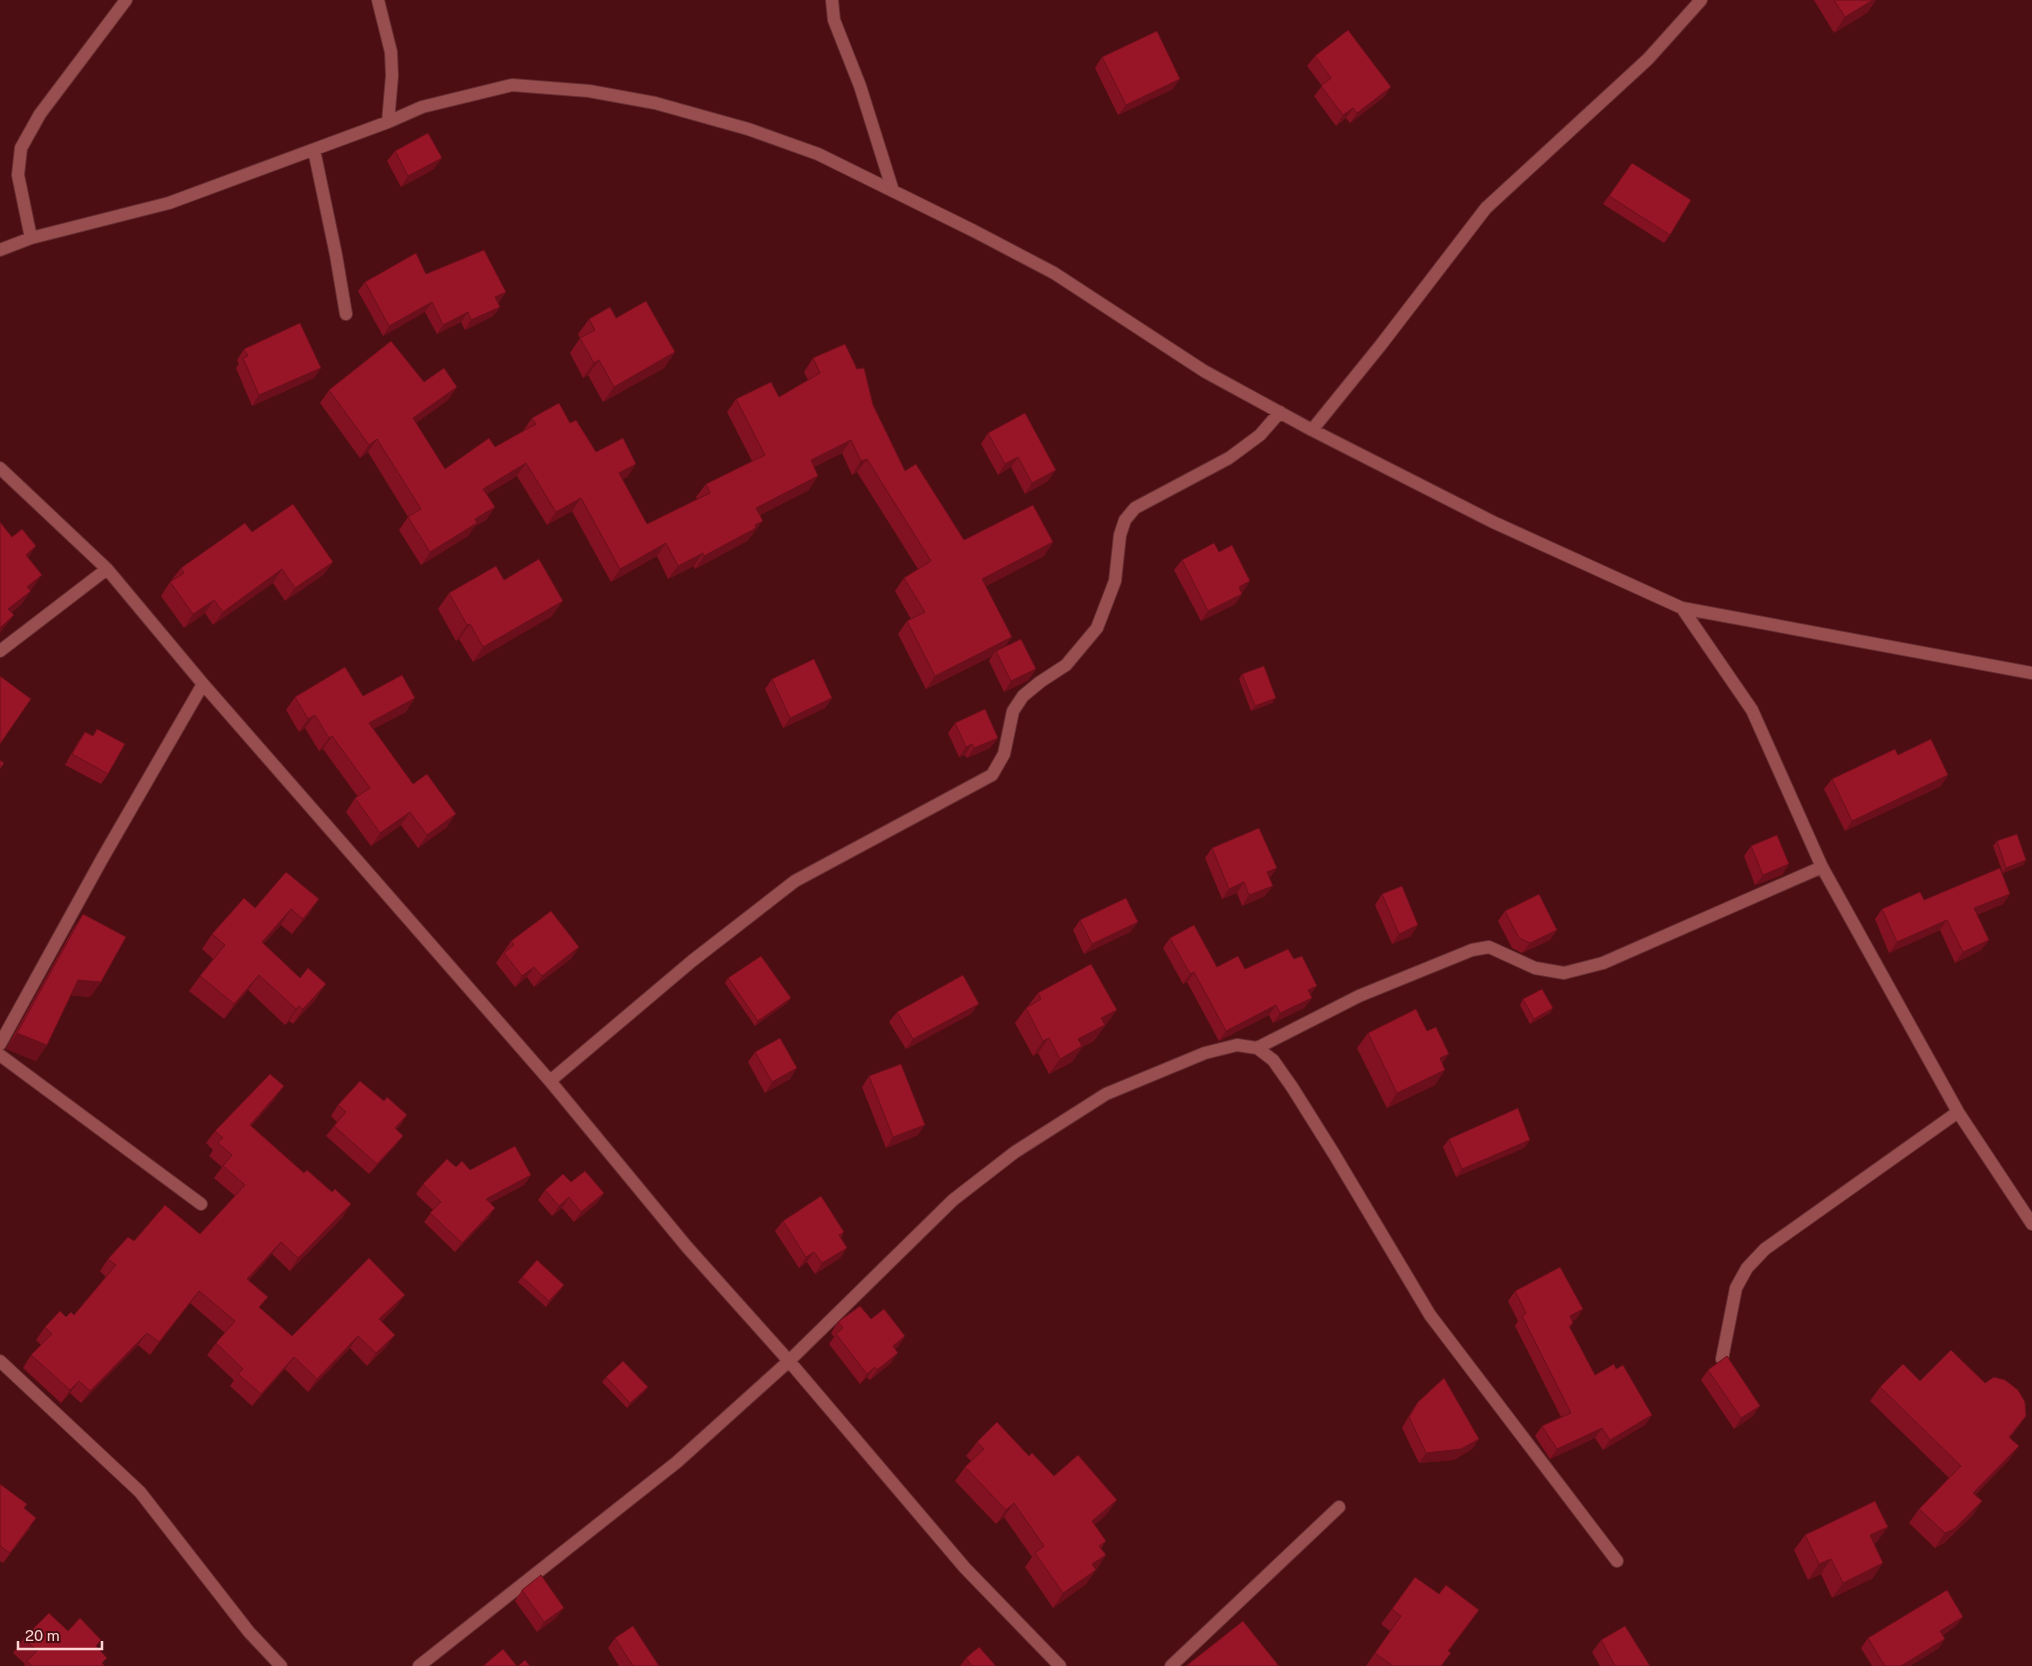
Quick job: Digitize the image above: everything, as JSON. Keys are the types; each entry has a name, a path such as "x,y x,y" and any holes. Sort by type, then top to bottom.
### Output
{"street":[{"path":"31,238 18,175 21,148 40,114 126,0"},
{"path":"378,0 391,52 392,76 388,122"},
{"path":"832,0 834,20 860,86 893,191"},
{"path":"1312,430 1380,346 1486,208 1648,59 1701,0"},
{"path":"0,250 31,238 169,203 388,122 422,107 512,85 589,91 655,103 748,129 818,154 1054,273 1204,371 1312,430 1493,522 1682,608 2032,673"},
{"path":"314,150 336,254 346,314"},
{"path":"550,1081 692,961 795,881 992,774 1004,754 1013,711 1023,696 1066,665 1097,628 1115,581 1120,535 1125,520 1135,508 1229,458 1260,435 1280,412"},
{"path":"0,468 107,569 203,684 550,1081 687,1247 789,1360 965,1568 1060,1666"},
{"path":"0,651 107,569"},
{"path":"1682,608 1752,710 1822,867 1958,1112 2032,1224"},
{"path":"0,1044 102,859 203,684"},
{"path":"1257,1048 1359,996 1472,950 1489,947 1535,968 1564,974 1603,963 1822,867"},
{"path":"419,1666 677,1462 789,1360 953,1200 1015,1152 1106,1094 1205,1053 1237,1046 1257,1048 1273,1060 1292,1087 1430,1315 1617,1561"},
{"path":"0,1055 202,1204"},
{"path":"1722,1358 1736,1288 1746,1268 1800,1224 1958,1112"},
{"path":"0,1362 140,1492 249,1632 281,1666"},
{"path":"1171,1666 1339,1507"}],"building":[{"path":"1834,0 1873,0 1845,17"},
{"path":"1348,30 1391,87 1357,113 1353,108 1343,115 1321,86 1331,78 1315,56"},
{"path":"1157,31 1180,79 1126,105 1102,57"},
{"path":"428,133 442,158 408,176 395,151"},
{"path":"1632,163 1691,200 1670,235 1609,196"},
{"path":"484,250 506,292 495,297 500,307 471,320 468,312 443,325 432,302 389,326 365,282 416,253 426,274"},
{"path":"646,301 675,352 614,387 599,360 594,363 580,338 595,330 589,319 610,307 616,318"},
{"path":"300,323 321,368 259,395 243,358 248,356 244,349"},
{"path":"391,341 424,382 444,368 457,387 413,418 445,469 489,438 495,447 536,424 532,418 559,403 570,423 576,420 596,452 623,438 636,464 619,473 647,524 710,493 706,484 765,455 736,399 771,382 779,397 820,373 813,358 845,344 857,369 864,368 873,405 905,471 916,464 964,540 1033,505 1053,542 982,579 1012,637 935,676 907,621 925,612 904,578 931,561 867,459 861,461 851,440 811,460 818,476 756,508 763,521 755,525 756,528 704,556 703,553 678,566 666,543 620,569 581,498 556,512 526,463 483,489 495,507 475,519 477,523 430,552 408,517 421,509 377,439 369,445 329,390"},
{"path":"1025,413 1056,470 1032,483 1018,457 1005,464 988,433"},
{"path":"293,504 333,562 295,588 282,569 223,612 214,600 193,614 170,582 184,573 181,568 245,523 252,532"},
{"path":"0,522 12,537 22,529 36,546 26,555 42,575 27,587 31,591 8,609 14,615 0,628"},
{"path":"1214,543 1219,552 1232,545 1250,581 1239,587 1242,594 1208,611 1182,560"},
{"path":"539,559 563,601 483,647 470,624 467,625 449,593 496,566 504,580"},
{"path":"1021,639 1036,669 1011,681 996,651"},
{"path":"814,659 832,698 790,718 772,679"},
{"path":"1264,666 1276,698 1255,706 1242,674"},
{"path":"345,667 363,696 402,675 415,698 369,723 413,784 427,774 456,814 427,835 410,812 380,833 355,798 370,788 332,736 329,738 315,715 308,719 295,697"},
{"path":"0,676 31,699 0,744"},
{"path":"985,709 998,738 974,748 972,744 966,747 955,723"},
{"path":"97,729 125,744 108,774 72,754 85,732 93,736"},
{"path":"1931,739 1948,775 1852,821 1832,779 1895,749 1898,755"},
{"path":"0,760 4,763 0,769"},
{"path":"1259,828 1277,868 1267,872 1273,886 1249,895 1244,882 1229,889 1212,848"},
{"path":"2017,834 2026,860 2006,868 1997,841"},
{"path":"1777,835 1789,864 1763,875 1751,846"},
{"path":"2000,868 2010,894 1974,908 1989,940 1963,952 1947,920 1897,942 1882,909 1920,892 1924,900"},
{"path":"286,872 319,899 303,919 291,909 262,942 300,978 308,968 326,984 303,1009 299,1006 296,1009 259,975 234,1004 200,976 225,945 212,934 244,898 255,908"},
{"path":"1402,886 1418,925 1399,934 1382,894"},
{"path":"1539,894 1557,930 1530,943 1519,938 1505,911"},
{"path":"1126,898 1138,922 1092,944 1080,920"},
{"path":"551,911 579,947 542,976 534,967 522,976 504,953 514,945 511,941"},
{"path":"83,914 126,937 101,982 78,980 47,1045 17,1033"},
{"path":"1194,925 1217,967 1238,956 1245,969 1288,949 1294,959 1302,956 1317,986 1308,990 1312,998 1280,1013 1276,1005 1226,1031 1194,972 1190,974 1170,938"},
{"path":"761,956 791,998 758,1021 728,978"},
{"path":"1091,964 1117,1010 1101,1018 1105,1025 1078,1039 1082,1046 1060,1059 1049,1038 1043,1041 1026,1008 1041,999 1038,993"},
{"path":"963,975 979,1004 913,1039 897,1012"},
{"path":"1542,989 1553,1008 1534,1019 1523,999"},
{"path":"1416,1009 1427,1031 1436,1027 1449,1054 1440,1058 1445,1070 1397,1093 1368,1033"},
{"path":"780,1038 797,1068 772,1082 755,1052"},
{"path":"901,1064 925,1125 893,1137 869,1076"},
{"path":"270,1074 284,1086 250,1125 304,1173 307,1170 332,1192 335,1189 351,1204 298,1258 281,1242 247,1279 268,1297 259,1307 292,1336 369,1258 405,1295 379,1319 395,1335 376,1353 358,1336 317,1379 294,1357 261,1394 238,1374 243,1369 216,1343 235,1321 199,1291 159,1342 147,1333 90,1391 79,1381 70,1390 31,1355 52,1334 45,1327 60,1311 66,1317 71,1312 74,1315 116,1265 108,1259 128,1237 134,1241 165,1205 200,1234 245,1185 223,1166 232,1155 218,1143 223,1138 215,1131"},
{"path":"360,1081 384,1101 387,1097 407,1115 395,1128 403,1136 377,1164 334,1126 346,1112 338,1105"},
{"path":"1518,1108 1530,1140 1462,1169 1449,1139"},
{"path":"515,1146 531,1175 486,1199 495,1208 462,1243 430,1213 441,1202 423,1184 447,1159 456,1167 462,1161 470,1170"},
{"path":"585,1171 604,1193 581,1212 569,1197 559,1206 545,1190 563,1174 571,1182"},
{"path":"821,1196 844,1232 839,1235 847,1248 822,1263 814,1252 806,1257 783,1221"},
{"path":"537,1260 564,1285 549,1301 522,1277"},
{"path":"1560,1267 1583,1309 1570,1316 1573,1323 1569,1326 1595,1375 1614,1364 1616,1369 1623,1365 1652,1415 1610,1440 1602,1428 1557,1449 1542,1426 1571,1413 1522,1316 1526,1313 1515,1291"},
{"path":"860,1306 871,1319 884,1309 905,1336 893,1346 898,1353 877,1370 875,1367 867,1374 836,1334 843,1328 838,1322"},
{"path":"1951,1350 1985,1383 1994,1377 2005,1380 2018,1390 2025,1402 2026,1416 2009,1437 2019,1446 1973,1493 1982,1501 1954,1529 1945,1533 1919,1509 1961,1466 1880,1387 1903,1364 1920,1381"},
{"path":"1727,1356 1760,1406 1741,1418 1708,1370"},
{"path":"623,1361 648,1387 630,1403 606,1377"},
{"path":"1444,1378 1479,1439 1461,1449 1426,1453 1409,1417 1418,1402"},
{"path":"997,1422 1029,1456 1032,1453 1054,1476 1078,1455 1117,1500 1092,1521 1106,1541 1099,1546 1106,1555 1092,1564 1096,1570 1063,1593 1035,1553 1044,1546 1014,1503 1006,1510 965,1467 984,1449 977,1442"},
{"path":"0,1484 27,1504 24,1508 36,1518 10,1553 0,1546"},
{"path":"1875,1501 1888,1527 1870,1535 1883,1563 1843,1583 1831,1559 1819,1564 1805,1535"},
{"path":"541,1575 564,1608 544,1622 522,1590"},
{"path":"1415,1577 1439,1594 1446,1585 1479,1610 1448,1651 1451,1653 1441,1666 1393,1666 1375,1653 1401,1616 1392,1609"},
{"path":"1947,1590 1963,1617 1940,1631 1945,1639 1901,1666 1885,1666 1868,1638"},
{"path":"49,1613 68,1631 80,1618 101,1640 96,1646 107,1658 102,1663 105,1666 32,1666 27,1661 37,1651 24,1638"},
{"path":"1243,1621 1279,1666 1186,1666"},
{"path":"633,1626 659,1666 633,1666 615,1638"},
{"path":"1625,1626 1650,1666 1615,1666 1601,1640"},
{"path":"979,1647 996,1666 972,1666 966,1658"},
{"path":"503,1649 517,1666 483,1666"},
{"path":"525,1660 530,1666 518,1666"}]}
